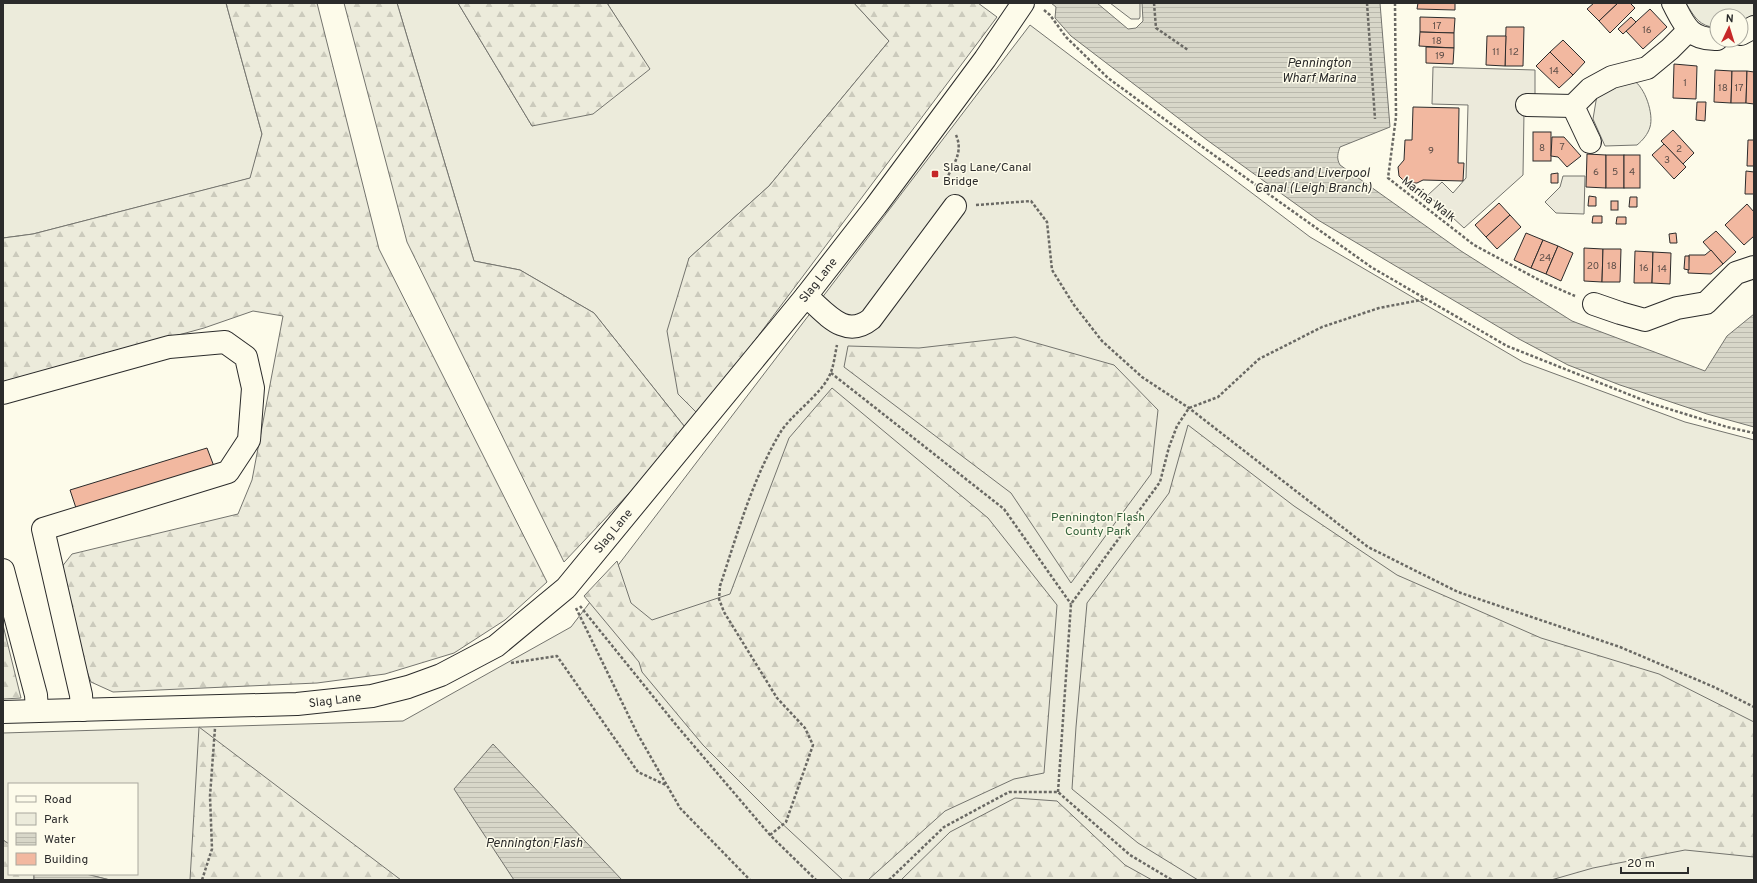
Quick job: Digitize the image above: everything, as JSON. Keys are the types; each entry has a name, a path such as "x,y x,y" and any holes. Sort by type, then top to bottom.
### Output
{"street":[{"path":"1673,3 1688,31 1709,39"},
{"name":"Slag Lane","path":"3,712 297,704 372,696 408,687 441,675 496,646 566,588 806,296 876,206 938,122 1032,5"},
{"path":"1528,105 1574,106 1590,89 1612,77 1647,68 1670,49 1688,31"},
{"path":"1574,106 1590,142"},
{"path":"806,296 841,325 849,328 865,324 871,319 956,206"},
{"path":"1594,304 1620,314 1645,320 1677,308 1706,303 1736,273 1754,267"},
{"path":"3,393 169,347 225,342 246,357 253,388 249,440 228,472 43,528 81,695 82,710"},
{"path":"3,570 36,695 37,711"}],"path":[{"path":"1154,3 1156,28 1188,50"},
{"path":"1366,3 1375,119"},
{"name":"Marina Walk","path":"1395,3 1396,116 1388,178 1474,246 1541,282 1594,304"},
{"path":"1032,5 1050,15 1066,37 1108,78 1371,267 1507,346 1653,404 1727,427 1754,433"},
{"path":"938,122 956,135 960,144 959,154 948,176 956,206 1031,201 1047,222 1052,270 1074,305 1102,341 1142,377 1189,408 1368,547 1458,592 1620,647 1714,687 1754,707"},
{"path":"1058,792 1071,604 1160,482 1169,447 1178,426 1189,408 1218,397 1258,359 1322,327 1379,308 1426,299"},
{"path":"770,835 786,822 812,745 805,728 777,698 724,612 719,599 720,586 763,465 781,431 822,386 831,373 841,325"},
{"path":"831,373 1004,509 1071,604"},
{"path":"566,588 637,733 680,808 750,880"},
{"path":"566,588 673,720 770,835 816,880"},
{"path":"496,646 505,664 557,656 638,772 666,785"},
{"path":"202,880 212,849 210,796 217,707"},
{"path":"889,880 944,827 1009,792 1058,792 1130,855 1172,880"}],"green space":[{"path":"3,3 226,3 262,134 251,178 33,234 3,238"},
{"path":"226,3 317,3 379,249 547,582 505,620 454,653 385,674 317,683 113,692 91,682 72,632 57,573 72,554 238,514 252,480 283,316 253,311 204,328 3,383 3,238 33,234 250,178 262,134"},
{"path":"344,3 397,3 474,261 520,270 594,313 688,431 564,562 407,242"},
{"path":"397,3 458,3 532,126 649,69 607,3 854,3 889,41 769,186 689,258 699,415 688,431 594,313 520,270 474,261"},
{"path":"458,3 607,3 650,69 593,114 532,126"},
{"path":"854,3 978,3 997,17 699,415 678,394 667,331 689,258 769,186 889,41"},
{"path":"1686,3 1754,3 1754,15 1749,18 1749,8 1709,8 1709,26 1698,20"},
{"name":"Pennington Flash County Park","path":"1030,25 1310,237 1523,362 1685,422 1754,440 1754,880 110,880 90,875 138,875 138,783 8,783 8,843 3,840 3,733 403,721 571,627"},
{"path":"1633,80 1641,88 1648,101 1651,115 1649,130 1645,137 1637,145 1605,146 1593,119 1597,95"},
{"path":"1015,337 1114,365 1158,410 1151,474 1071,583 1011,493 844,367 848,346 919,348"},
{"path":"832,388 988,518 1057,605 1044,773 1014,779 945,811 868,880 843,880 777,819 703,745 642,672 639,662 584,596 617,561 631,603 652,620 730,594 789,438"},
{"path":"1188,425 1294,506 1397,575 1541,638 1659,674 1754,722 1754,857 1685,850 1593,868 1551,880 1198,880 1138,843 1072,789 1087,603 1169,493"},
{"path":"3,625 21,698 3,699"},
{"path":"199,727 401,880 190,880"},
{"path":"1015,798 1057,801 1125,865 1152,880 901,880 950,832"},
{"path":"3,840 8,843 8,875 34,875 34,880 3,880"}],"shaded area":[{"path":"1110,3 1140,3 1139,19 1131,19"},
{"path":"1433,67 1535,70 1535,112 1524,112 1523,175 1464,228 1428,195 1442,182 1453,193 1466,178 1468,105 1432,104"},
{"path":"1563,176 1585,176 1584,214 1556,213 1545,202 1560,187"}],"water":[{"path":"1051,3 1097,3 1128,29 1136,28 1143,21 1142,3 1380,3 1390,127 1340,147 1338,158 1340,165 1461,251 1572,321 1705,371 1727,336 1754,314 1754,427 1707,414 1620,385 1568,365 1519,339 1318,220 1207,140 1071,36 1055,18 1056,7"},
{"name":"Pennington Flash","path":"493,744 622,880 514,880 454,789"},
{"path":"34,875 90,875 110,880 34,880"}],"building":[{"path":"1418,3 1455,3 1455,10 1417,9"},
{"path":"1594,3 1618,3 1599,21 1587,9"},
{"path":"1618,3 1630,3 1635,8 1610,33 1599,21"},
{"path":"1650,9 1667,27 1643,49 1626,31"},
{"path":"1420,17 1455,18 1454,33 1420,32"},
{"path":"1631,17 1636,22 1623,34 1618,29"},
{"path":"1506,27 1524,27 1523,66 1505,66"},
{"path":"1420,32 1454,33 1454,48 1419,46"},
{"path":"1487,36 1506,36 1505,66 1486,65"},
{"path":"1563,40 1585,62 1573,75 1550,52"},
{"path":"1426,47 1454,48 1453,64 1426,63"},
{"path":"1550,52 1573,75 1559,88 1536,66"},
{"path":"1674,64 1697,66 1696,99 1673,98"},
{"path":"1715,70 1732,71 1731,103 1714,102"},
{"path":"1732,71 1747,71 1746,103 1731,103"},
{"path":"1747,71 1754,72 1754,104 1746,103"},
{"path":"1697,102 1706,102 1705,121 1696,120"},
{"path":"1413,107 1459,108 1458,163 1464,163 1463,181 1423,180 1417,183 1406,183 1399,176 1398,167 1404,160 1405,140 1412,140"},
{"path":"1673,130 1694,153 1683,164 1661,141"},
{"path":"1533,132 1551,132 1551,161 1533,161"},
{"path":"1552,137 1564,137 1581,156 1567,167 1558,157 1551,156"},
{"path":"1748,140 1754,140 1754,166 1747,166"},
{"path":"1664,144 1686,167 1674,179 1652,155"},
{"path":"1587,154 1606,155 1606,188 1586,187"},
{"path":"1606,155 1624,155 1624,188 1606,188"},
{"path":"1624,155 1640,155 1640,188 1624,188"},
{"path":"1746,171 1754,172 1754,194 1745,194"},
{"path":"1558,173 1558,183 1551,183 1551,174"},
{"path":"1589,196 1596,197 1596,206 1588,206"},
{"path":"1630,197 1637,197 1637,207 1629,207"},
{"path":"1611,201 1618,201 1618,210 1611,210"},
{"path":"1499,203 1510,215 1486,237 1475,225"},
{"path":"1747,204 1754,212 1754,236 1744,245 1725,225"},
{"path":"1510,215 1521,227 1497,249 1486,237"},
{"path":"1593,216 1602,216 1602,223 1592,223"},
{"path":"1617,217 1626,217 1626,224 1616,224"},
{"path":"1716,231 1736,252 1723,264 1703,242"},
{"path":"1526,233 1543,240 1531,268 1514,260"},
{"path":"1676,233 1677,243 1670,243 1669,234"},
{"path":"1543,240 1558,246 1546,274 1531,268"},
{"path":"1558,246 1573,253 1561,281 1546,274"},
{"path":"1584,248 1603,249 1602,282 1584,281"},
{"path":"1603,249 1621,249 1620,282 1602,282"},
{"path":"1711,250 1723,264 1711,274 1688,273 1689,255 1705,255"},
{"path":"1635,251 1653,252 1652,283 1634,283"},
{"path":"1653,252 1671,253 1670,284 1652,283"},
{"path":"1685,256 1689,256 1689,270 1684,269"},
{"path":"207,448 215,469 77,511 70,490"}],"place":[{"name":"Slag Lane/Canal Bridge","path":"935,174"}],"water label":[{"name":"Pennington Wharf Marina","path":"1319,70"},
{"name":"Leeds and Liverpool Canal (Leigh Branch)","path":"1313,180"}]}
